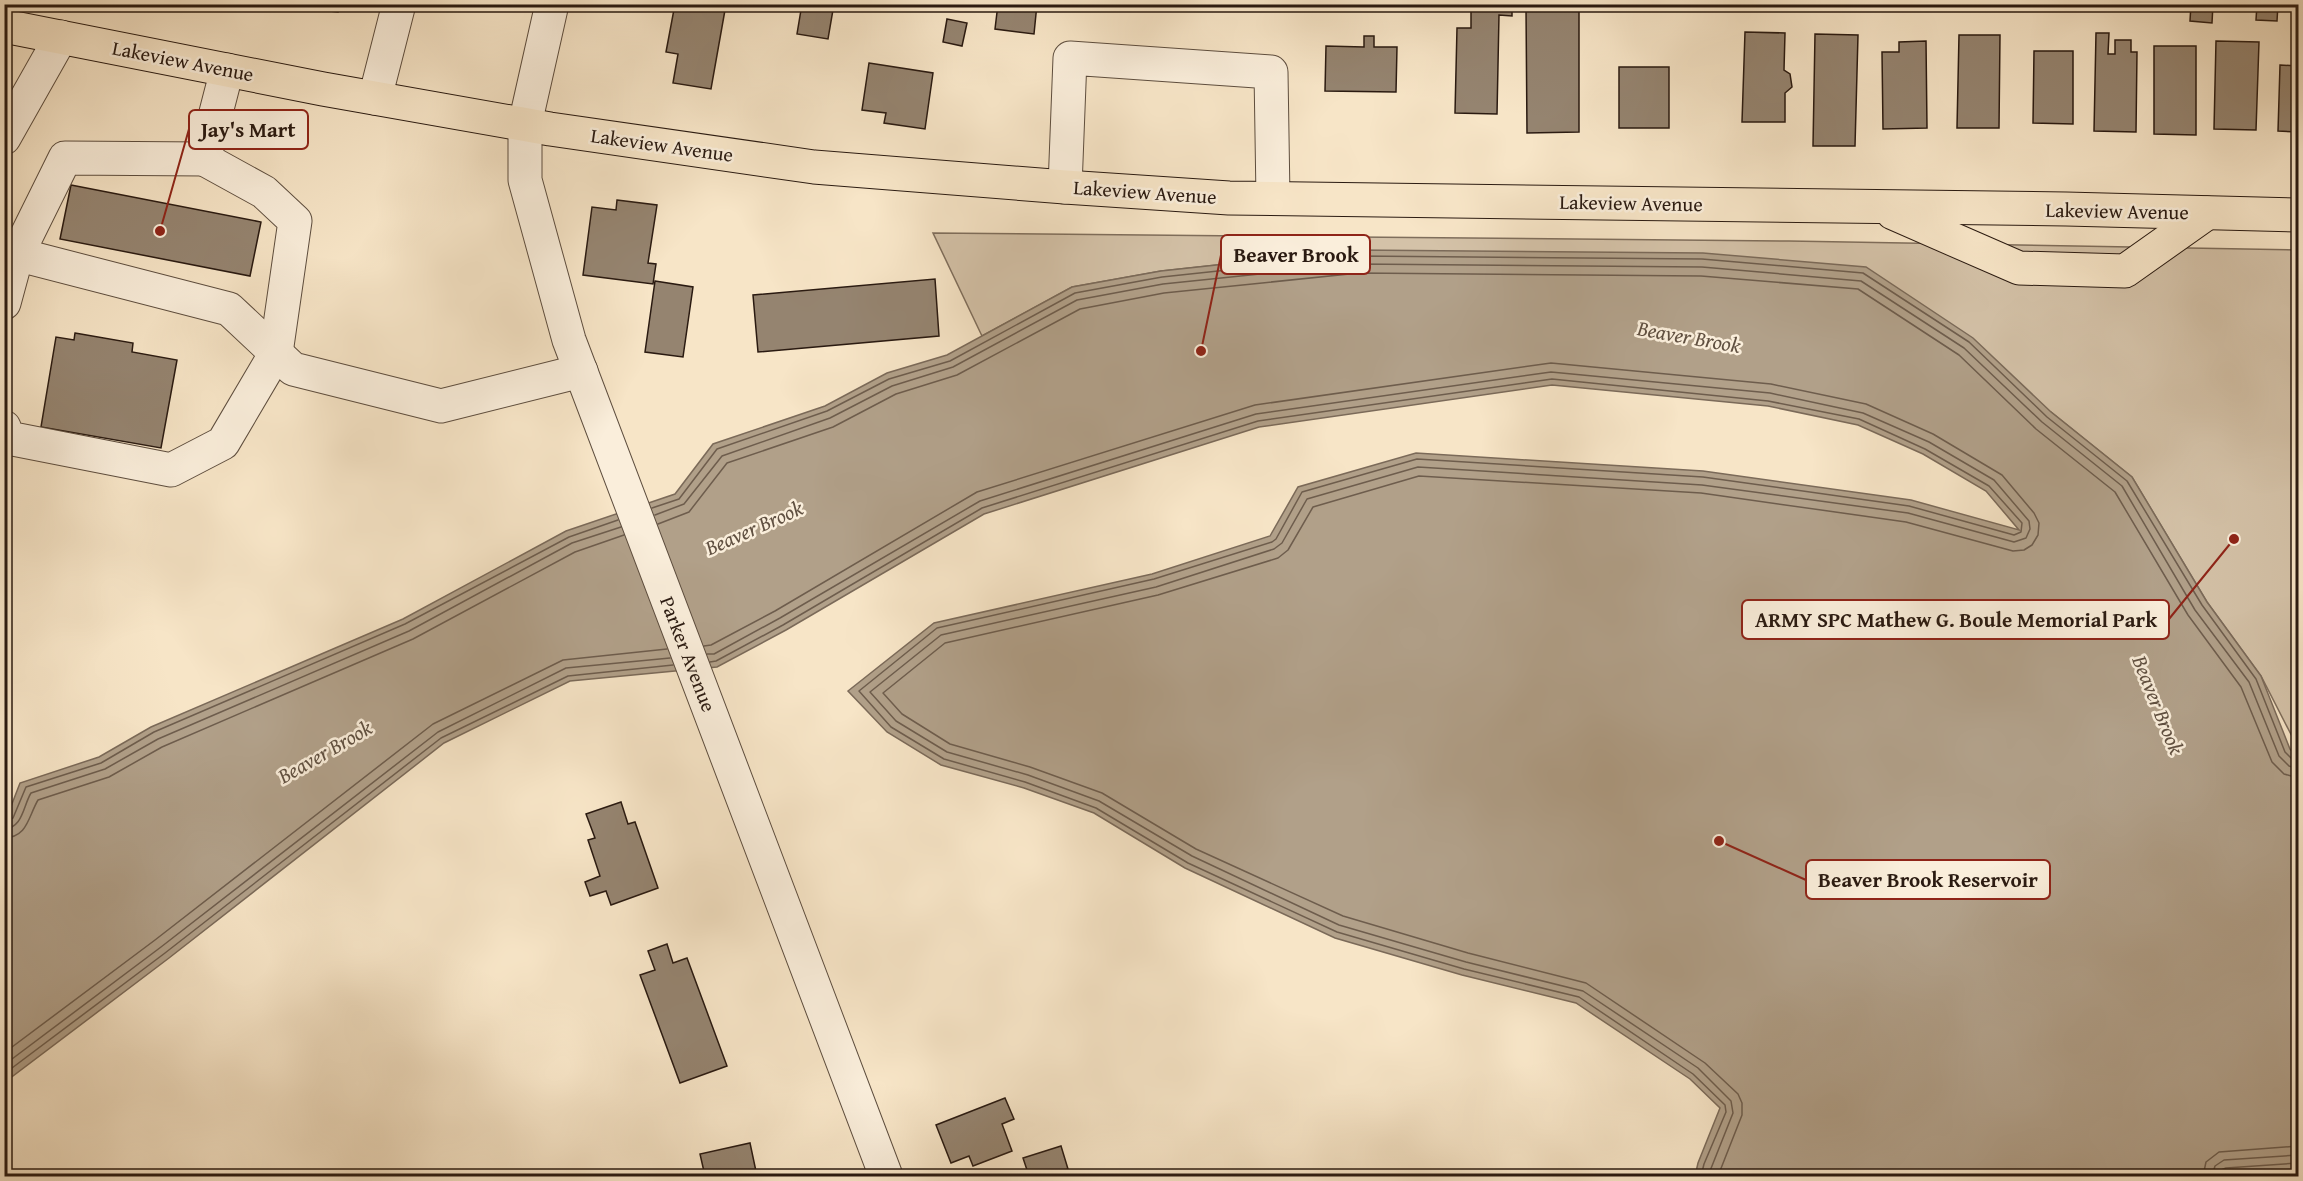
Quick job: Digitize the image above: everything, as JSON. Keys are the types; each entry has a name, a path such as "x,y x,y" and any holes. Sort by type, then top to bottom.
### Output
{"main road":[{"name":"Lakeview Avenue","path":"4,26 375,98 525,124 814,167 1229,198 2298,215"},
{"path":"1881,207 2019,268 2125,271 2207,213"}],"street":[{"path":"375,98 399,4"},
{"name":"Parker Avenue","path":"552,4 525,124 525,180 569,340 886,1176"},
{"path":"4,138 17,90 61,37"},
{"path":"1065,187 1070,58 1271,72 1273,198"},
{"path":"204,159 226,70"},
{"path":"4,303 11,253 65,158 204,159 264,192 295,221 276,353 224,443 171,470 8,438 4,427"},
{"path":"11,253 229,309 293,369 441,406 581,371"}],"shaded area":[{"path":"933,233 1789,241 2298,250 2298,748 2261,676 2207,602 2132,477 2051,412 1357,250 1161,271 1072,287 982,336"}],"water":[{"path":"1357,250 1703,253 1866,267 1973,338 2051,412 2132,477 2207,602 2261,676 2290,749 2298,758 2298,1169 2190,1176 1695,1176 1720,1108 1690,1079 1576,1003 1462,975 1335,938 1185,868 1094,813 1024,788 941,765 887,732 848,691 934,623 1152,574 1270,536 1298,487 1416,453 1703,471 1911,500 2019,530 1986,491 1923,454 1858,425 1768,406 1552,385 1259,427 984,514 786,630 717,667 570,681 444,743 169,958 5,1082 5,822 20,783 99,757 151,727 403,619 566,531 675,494 713,444 825,406 887,373 947,355 1072,287 1161,271"}],"building":[{"path":"302,4 339,4 338,12 302,8"},
{"path":"675,4 693,4 725,10 711,89 673,83 678,54 666,52"},
{"path":"802,4 834,4 828,39 797,34"},
{"path":"998,4 1037,4 1034,34 995,29"},
{"path":"1471,4 1512,4 1512,16 1499,15 1497,114 1455,113 1457,28 1471,28"},
{"path":"2191,4 2213,4 2212,23 2190,21"},
{"path":"2257,4 2278,4 2277,21 2256,20"},
{"path":"1526,8 1579,8 1579,132 1527,133"},
{"path":"947,19 967,23 962,46 943,42"},
{"path":"1745,32 1785,33 1784,70 1790,74 1792,87 1785,93 1785,122 1742,122"},
{"path":"2096,33 2109,33 2108,54 2115,54 2115,40 2131,40 2131,52 2137,52 2136,132 2094,131"},
{"path":"1815,34 1858,35 1855,146 1813,146"},
{"path":"1959,35 2000,35 1999,128 1957,128"},
{"path":"1364,36 1374,36 1374,47 1397,47 1396,92 1325,91 1326,46 1364,47"},
{"path":"1926,41 1927,128 1883,129 1882,52 1899,52 1899,42"},
{"path":"2216,41 2259,42 2256,130 2214,129"},
{"path":"2154,46 2196,46 2196,135 2154,134"},
{"path":"2034,51 2073,51 2073,124 2033,123"},
{"path":"869,63 933,73 925,129 884,123 886,113 862,110"},
{"path":"2280,65 2298,66 2298,132 2278,131"},
{"path":"1619,67 1669,67 1669,128 1619,128"},
{"path":"71,185 261,222 250,276 60,239"},
{"path":"617,200 657,205 648,263 656,264 653,284 583,275 592,207 616,210"},
{"path":"935,279 939,336 758,352 753,295"},
{"path":"655,281 693,287 683,357 645,352"},
{"path":"75,333 133,343 132,352 177,360 161,448 41,427 56,337 74,340"},
{"path":"621,802 628,824 635,822 658,888 611,905 606,891 590,896 585,882 600,876 588,840 595,838 586,814"},
{"path":"667,944 673,963 687,958 727,1066 680,1083 640,975 655,970 648,951"},
{"path":"1005,1098 1014,1119 1002,1124 1012,1151 973,1166 969,1156 951,1163 936,1125"},
{"path":"750,1143 757,1176 705,1176 700,1154"},
{"path":"1061,1146 1068,1169 1045,1176 1029,1176 1023,1158"}],"place":[{"name":"Jay's Mart","path":"160,231"},
{"name":"Beaver Brook","path":"1201,351"},
{"name":"ARMY SPC Mathew G. Boule Memorial Park","path":"2234,539"},
{"name":"Beaver Brook Reservoir","path":"1719,841"}]}
